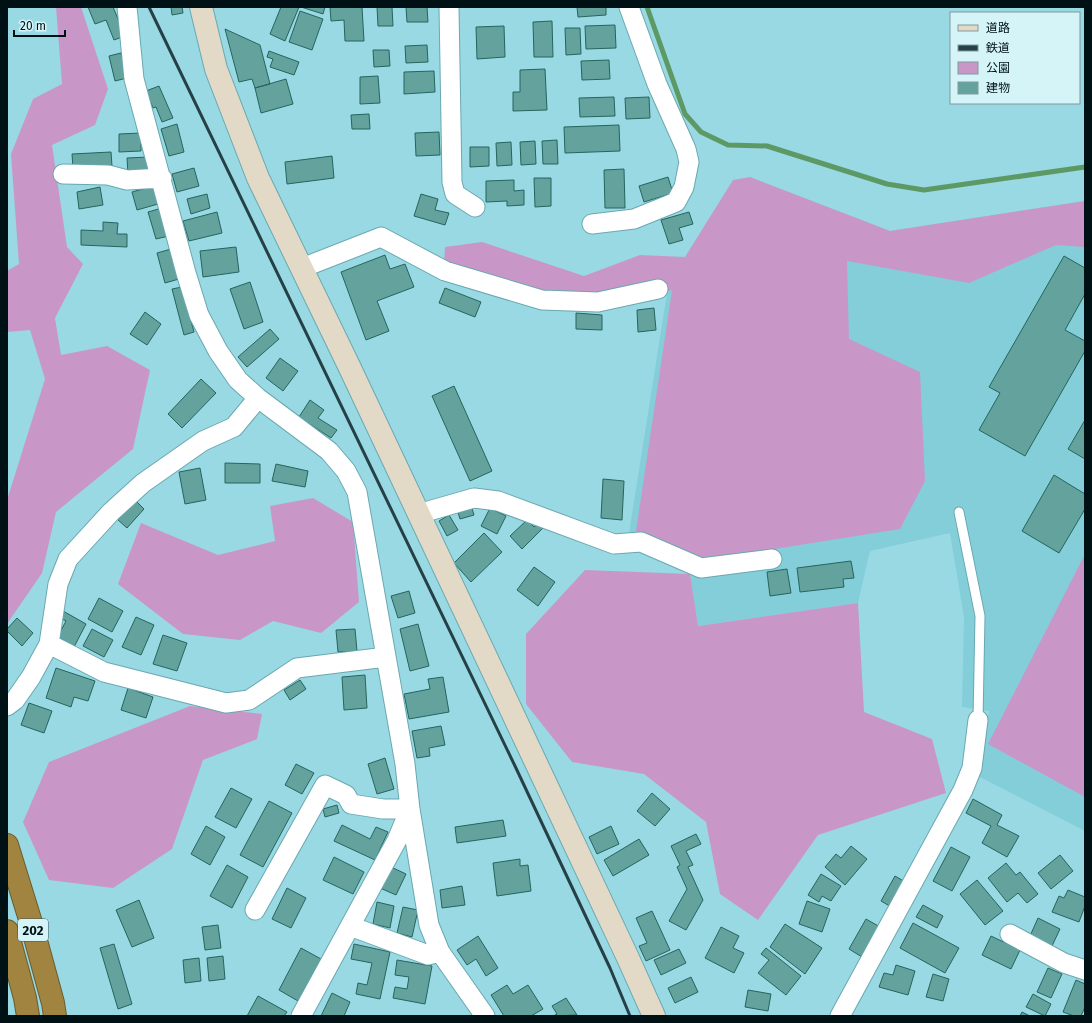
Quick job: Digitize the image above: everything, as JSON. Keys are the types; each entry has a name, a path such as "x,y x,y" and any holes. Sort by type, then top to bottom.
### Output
{"highway":[{"name":"202","path":"7,845 34,934 53,1003 55,1016"},
{"name":"202","path":"7,931 25,998 28,1016"}],"street":[{"path":"127,7 134,79 162,178 186,273 199,315 218,351 238,380 258,398 329,451 346,472 357,492 405,764 410,809 430,925 440,952 485,1016"},
{"path":"201,7 216,69 258,178 302,268 654,1016"},
{"path":"449,7 452,182 455,194 475,207"},
{"path":"592,224 634,219 676,202 684,187 689,162 686,149 657,84 629,7"},
{"path":"63,174 108,175 127,180 162,178"},
{"path":"302,268 381,237 445,271 542,300 598,302 658,288"},
{"path":"7,706 15,700 31,677 49,644 58,584 68,559 111,512 143,483 203,441 234,427 258,398"},
{"path":"418,514 474,498 498,501 614,544 641,542 701,568 772,558"},
{"path":"49,644 104,672 226,703 249,700 297,668 386,657"},
{"path":"840,1016 963,790 972,768 978,720"},
{"path":"255,910 325,785 346,795 352,804 383,809 410,809"},
{"path":"301,1016 397,840 410,809"},
{"path":"350,926 428,955 440,952"},
{"path":"1010,934 1064,963 1085,970"}],"lane":[{"path":"958,512 980,616 978,720"}],"shaded area":[{"path":"750,177 890,231 1085,201 1085,831 978,776 989,711 962,707 964,617 950,533 870,551 858,603 697,626 690,574 627,546 668,287 715,237"}],"green space":[{"path":"56,7 81,7 108,89 95,125 52,145 67,247 83,264 55,318 61,355 107,346 150,370 133,449 56,512 42,573 7,624 7,500 45,379 30,330 7,332 7,271 19,264 11,154 33,99 62,84"},
{"path":"750,177 890,231 1085,201 1085,247 1056,245 969,283 847,261 849,339 920,372 925,481 900,529 700,561 636,531 672,290 595,308 443,279 445,247 482,242 584,276 640,255 685,257 733,180"},
{"path":"313,498 353,522 359,602 321,633 273,621 240,640 183,634 118,584 141,523 218,555 275,541 270,506"},
{"path":"1085,554 1085,797 988,744"},
{"path":"585,570 690,574 698,626 858,603 864,712 932,739 946,793 818,835 758,920 720,894 706,822 644,774 572,762 526,704 526,634"},
{"path":"190,706 262,714 257,739 203,760 172,849 113,888 49,880 23,822 49,762"}],"building":[{"path":"88,7 113,7 125,36 114,40 106,20 95,24"},
{"path":"171,7 182,7 183,13 172,15"},
{"path":"281,7 299,7 285,41 270,34"},
{"path":"301,7 325,7 323,14"},
{"path":"330,7 362,7 364,41 345,41 344,20 331,21"},
{"path":"377,7 392,7 393,26 378,26"},
{"path":"406,7 427,7 428,22 407,22"},
{"path":"577,7 606,7 606,15 578,17"},
{"path":"300,11 323,19 312,50 289,42"},
{"path":"552,21 553,57 534,57 533,22"},
{"path":"615,25 616,48 586,49 585,26"},
{"path":"504,26 505,57 477,59 476,27"},
{"path":"565,28 580,28 581,54 566,55"},
{"path":"225,29 260,45 270,84 255,88 252,79 239,82"},
{"path":"427,45 428,62 406,63 405,46"},
{"path":"373,50 389,50 390,66 374,67"},
{"path":"269,51 299,62 294,75 270,67 273,59 267,57"},
{"path":"121,53 127,78 115,81 109,56"},
{"path":"609,60 610,79 582,80 581,61"},
{"path":"545,69 547,110 513,111 513,92 520,92 520,70"},
{"path":"434,71 435,92 404,94 404,72"},
{"path":"378,76 380,103 360,104 360,77"},
{"path":"286,79 293,104 261,113 255,88"},
{"path":"159,86 173,118 162,122 156,107 153,108 146,91"},
{"path":"614,97 615,116 580,117 579,98"},
{"path":"649,97 650,118 626,119 625,98"},
{"path":"369,114 370,129 352,129 351,115"},
{"path":"177,124 184,152 169,156 161,129"},
{"path":"619,125 620,151 565,153 564,127"},
{"path":"439,132 440,155 416,156 415,133"},
{"path":"141,133 141,151 119,152 119,134"},
{"path":"557,140 558,164 543,164 542,141"},
{"path":"535,141 536,164 521,165 520,142"},
{"path":"511,142 512,165 497,166 496,143"},
{"path":"470,147 489,147 489,166 470,167"},
{"path":"111,152 112,166 73,168 72,154"},
{"path":"332,156 334,178 287,184 285,162"},
{"path":"148,157 149,173 128,174 127,158"},
{"path":"194,168 199,186 177,192 172,174"},
{"path":"624,169 625,208 605,208 604,170"},
{"path":"668,177 673,193 644,202 639,186"},
{"path":"534,178 551,178 551,206 535,207"},
{"path":"514,180 514,191 524,190 524,205 507,206 507,201 486,202 486,181"},
{"path":"154,186 158,204 137,210 132,192"},
{"path":"100,187 103,205 79,209 77,192"},
{"path":"207,194 210,208 191,214 187,199"},
{"path":"421,194 438,199 435,210 449,213 445,225 414,216"},
{"path":"162,208 169,236 156,239 148,212"},
{"path":"217,212 222,233 189,241 183,221"},
{"path":"689,212 693,224 679,228 683,240 669,244 661,220"},
{"path":"103,222 118,223 117,234 127,234 127,247 81,245 81,230 103,231"},
{"path":"236,247 239,272 203,277 200,251"},
{"path":"171,249 179,279 165,283 157,253"},
{"path":"385,255 390,269 405,264 414,287 377,301 389,331 366,340 341,272"},
{"path":"1064,256 1085,268 1085,294 1065,330 1085,341 1085,351 1025,456 979,430 1000,393 989,387"},
{"path":"250,282 263,322 244,329 230,289"},
{"path":"182,287 194,332 184,335 172,289"},
{"path":"445,288 481,302 475,317 439,303"},
{"path":"654,308 656,330 638,332 637,310"},
{"path":"145,312 161,324 147,345 130,334"},
{"path":"576,313 602,315 602,330 576,329"},
{"path":"270,329 279,339 247,367 238,357"},
{"path":"280,358 298,371 283,391 266,378"},
{"path":"201,379 216,393 182,428 168,414"},
{"path":"454,386 492,471 470,481 432,396"},
{"path":"310,400 324,410 318,418 337,430 331,438 299,417"},
{"path":"1085,420 1085,459 1068,449"},
{"path":"225,463 260,464 260,483 225,483"},
{"path":"276,464 308,471 305,487 272,481"},
{"path":"200,468 206,500 185,504 179,472"},
{"path":"1054,475 1085,494 1085,509 1059,553 1022,531"},
{"path":"603,479 624,481 622,520 601,518"},
{"path":"135,500 144,509 127,528 117,519"},
{"path":"471,505 474,515 460,519 457,509"},
{"path":"490,508 506,516 497,534 481,526"},
{"path":"449,515 458,530 447,536 439,521"},
{"path":"527,520 534,527 541,521 546,525 522,549 510,536"},
{"path":"484,533 502,552 471,582 454,563"},
{"path":"851,561 854,578 843,579 844,587 800,592 797,568"},
{"path":"534,567 555,582 538,606 517,590"},
{"path":"787,569 791,593 770,596 767,572"},
{"path":"409,591 415,613 398,618 391,596"},
{"path":"99,598 123,611 112,632 88,619"},
{"path":"63,611 86,624 74,647 57,638 66,621 60,618"},
{"path":"136,617 154,625 141,655 122,647"},
{"path":"17,618 33,633 22,646 7,631 7,629"},
{"path":"418,624 429,666 410,671 400,629"},
{"path":"92,629 113,640 104,657 83,646"},
{"path":"355,629 357,651 338,652 336,630"},
{"path":"163,635 187,643 177,671 153,664"},
{"path":"56,668 95,681 88,701 74,697 71,707 46,698"},
{"path":"365,675 367,708 344,710 342,677"},
{"path":"443,677 449,712 409,719 404,694 430,689 428,679"},
{"path":"300,680 306,689 290,700 284,690"},
{"path":"128,688 153,697 146,718 121,710"},
{"path":"29,703 52,711 44,733 21,725"},
{"path":"441,726 445,745 429,748 430,756 417,758 412,731"},
{"path":"385,758 394,789 377,794 368,764"},
{"path":"296,764 314,773 302,794 285,785"},
{"path":"231,788 252,799 236,828 215,817"},
{"path":"652,793 670,809 655,826 637,811"},
{"path":"973,799 1002,815 997,825 1019,836 1007,857 982,843 991,826 966,813"},
{"path":"269,801 292,813 263,867 240,855"},
{"path":"337,805 339,813 325,817 323,809"},
{"path":"503,820 506,836 457,843 455,827"},
{"path":"342,825 370,839 376,827 388,832 375,860 334,841"},
{"path":"206,826 225,837 210,865 191,854"},
{"path":"611,826 619,844 597,854 589,837"},
{"path":"696,834 701,844 686,851 693,865 688,867 703,900 686,930 669,921 687,889 677,867 680,865 671,846"},
{"path":"639,839 649,855 613,876 604,860"},
{"path":"851,846 867,859 845,885 825,867 836,854 841,858"},
{"path":"951,847 970,857 952,891 933,881"},
{"path":"1060,855 1073,871 1051,889 1038,873"},
{"path":"334,857 364,872 353,894 323,880"},
{"path":"520,859 520,866 528,865 531,891 497,896 493,863"},
{"path":"1006,863 1016,875 1020,872 1038,894 1027,903 1018,893 1007,902 988,878"},
{"path":"227,865 248,877 232,908 210,896"},
{"path":"391,867 406,874 396,895 380,888"},
{"path":"821,874 841,886 831,901 822,896 819,902 808,895"},
{"path":"895,876 907,883 893,908 881,901"},
{"path":"977,880 1003,911 985,925 960,894"},
{"path":"462,886 465,905 442,908 440,890"},
{"path":"287,888 306,898 291,928 272,919"},
{"path":"1068,890 1085,897 1085,906 1079,922 1052,912 1059,896 1064,898"},
{"path":"139,900 154,938 132,947 116,910"},
{"path":"807,901 830,909 822,932 799,924"},
{"path":"377,902 394,906 390,928 373,924"},
{"path":"923,905 943,916 937,928 916,917"},
{"path":"403,907 418,910 412,937 397,933"},
{"path":"652,911 670,950 646,961 639,946 647,943 636,918"},
{"path":"1038,918 1060,929 1052,946 1030,936"},
{"path":"866,919 880,927 862,957 849,949"},
{"path":"913,923 959,948 945,973 900,948"},
{"path":"785,924 822,948 805,974 770,947"},
{"path":"218,925 221,948 205,950 202,927"},
{"path":"721,927 739,936 733,948 744,953 734,973 705,958"},
{"path":"478,936 498,968 486,976 476,959 467,965 457,950"},
{"path":"991,936 1020,950 1011,969 982,955"},
{"path":"114,944 132,1004 118,1009 100,948"},
{"path":"354,944 390,952 380,999 356,994 358,983 367,985 372,963 351,959"},
{"path":"301,948 321,959 298,1001 279,990"},
{"path":"766,948 801,976 786,995 758,973 769,960 761,954"},
{"path":"679,949 686,963 661,975 654,960"},
{"path":"223,956 225,979 209,981 207,958"},
{"path":"199,958 201,981 185,983 183,960"},
{"path":"397,960 432,966 425,1004 393,998 395,987 407,989 409,977 395,975"},
{"path":"896,965 915,971 908,995 879,987 884,973 893,975"},
{"path":"1048,968 1062,974 1051,998 1037,992"},
{"path":"933,974 949,979 943,1001 926,997"},
{"path":"691,977 698,992 675,1003 668,988"},
{"path":"1076,980 1085,984 1085,1007 1081,1016 1074,1016 1063,1012"},
{"path":"507,985 513,994 528,985 543,1009 531,1016 504,1016 491,995"},
{"path":"748,990 771,994 768,1011 745,1007"},
{"path":"332,993 350,1002 344,1016 321,1016"},
{"path":"1033,994 1051,1004 1045,1016 1026,1007"},
{"path":"258,996 287,1012 284,1016 247,1016"},
{"path":"566,998 577,1015 553,1016 557,1014 552,1006"},
{"path":"1022,1012 1030,1016 1020,1016"}],"waterway":[{"path":"647,7 685,114 701,132 728,145 767,146 887,184 924,190 1085,167"}],"railway":[{"path":"149,7 515,766 610,968 630,1016"}]}
